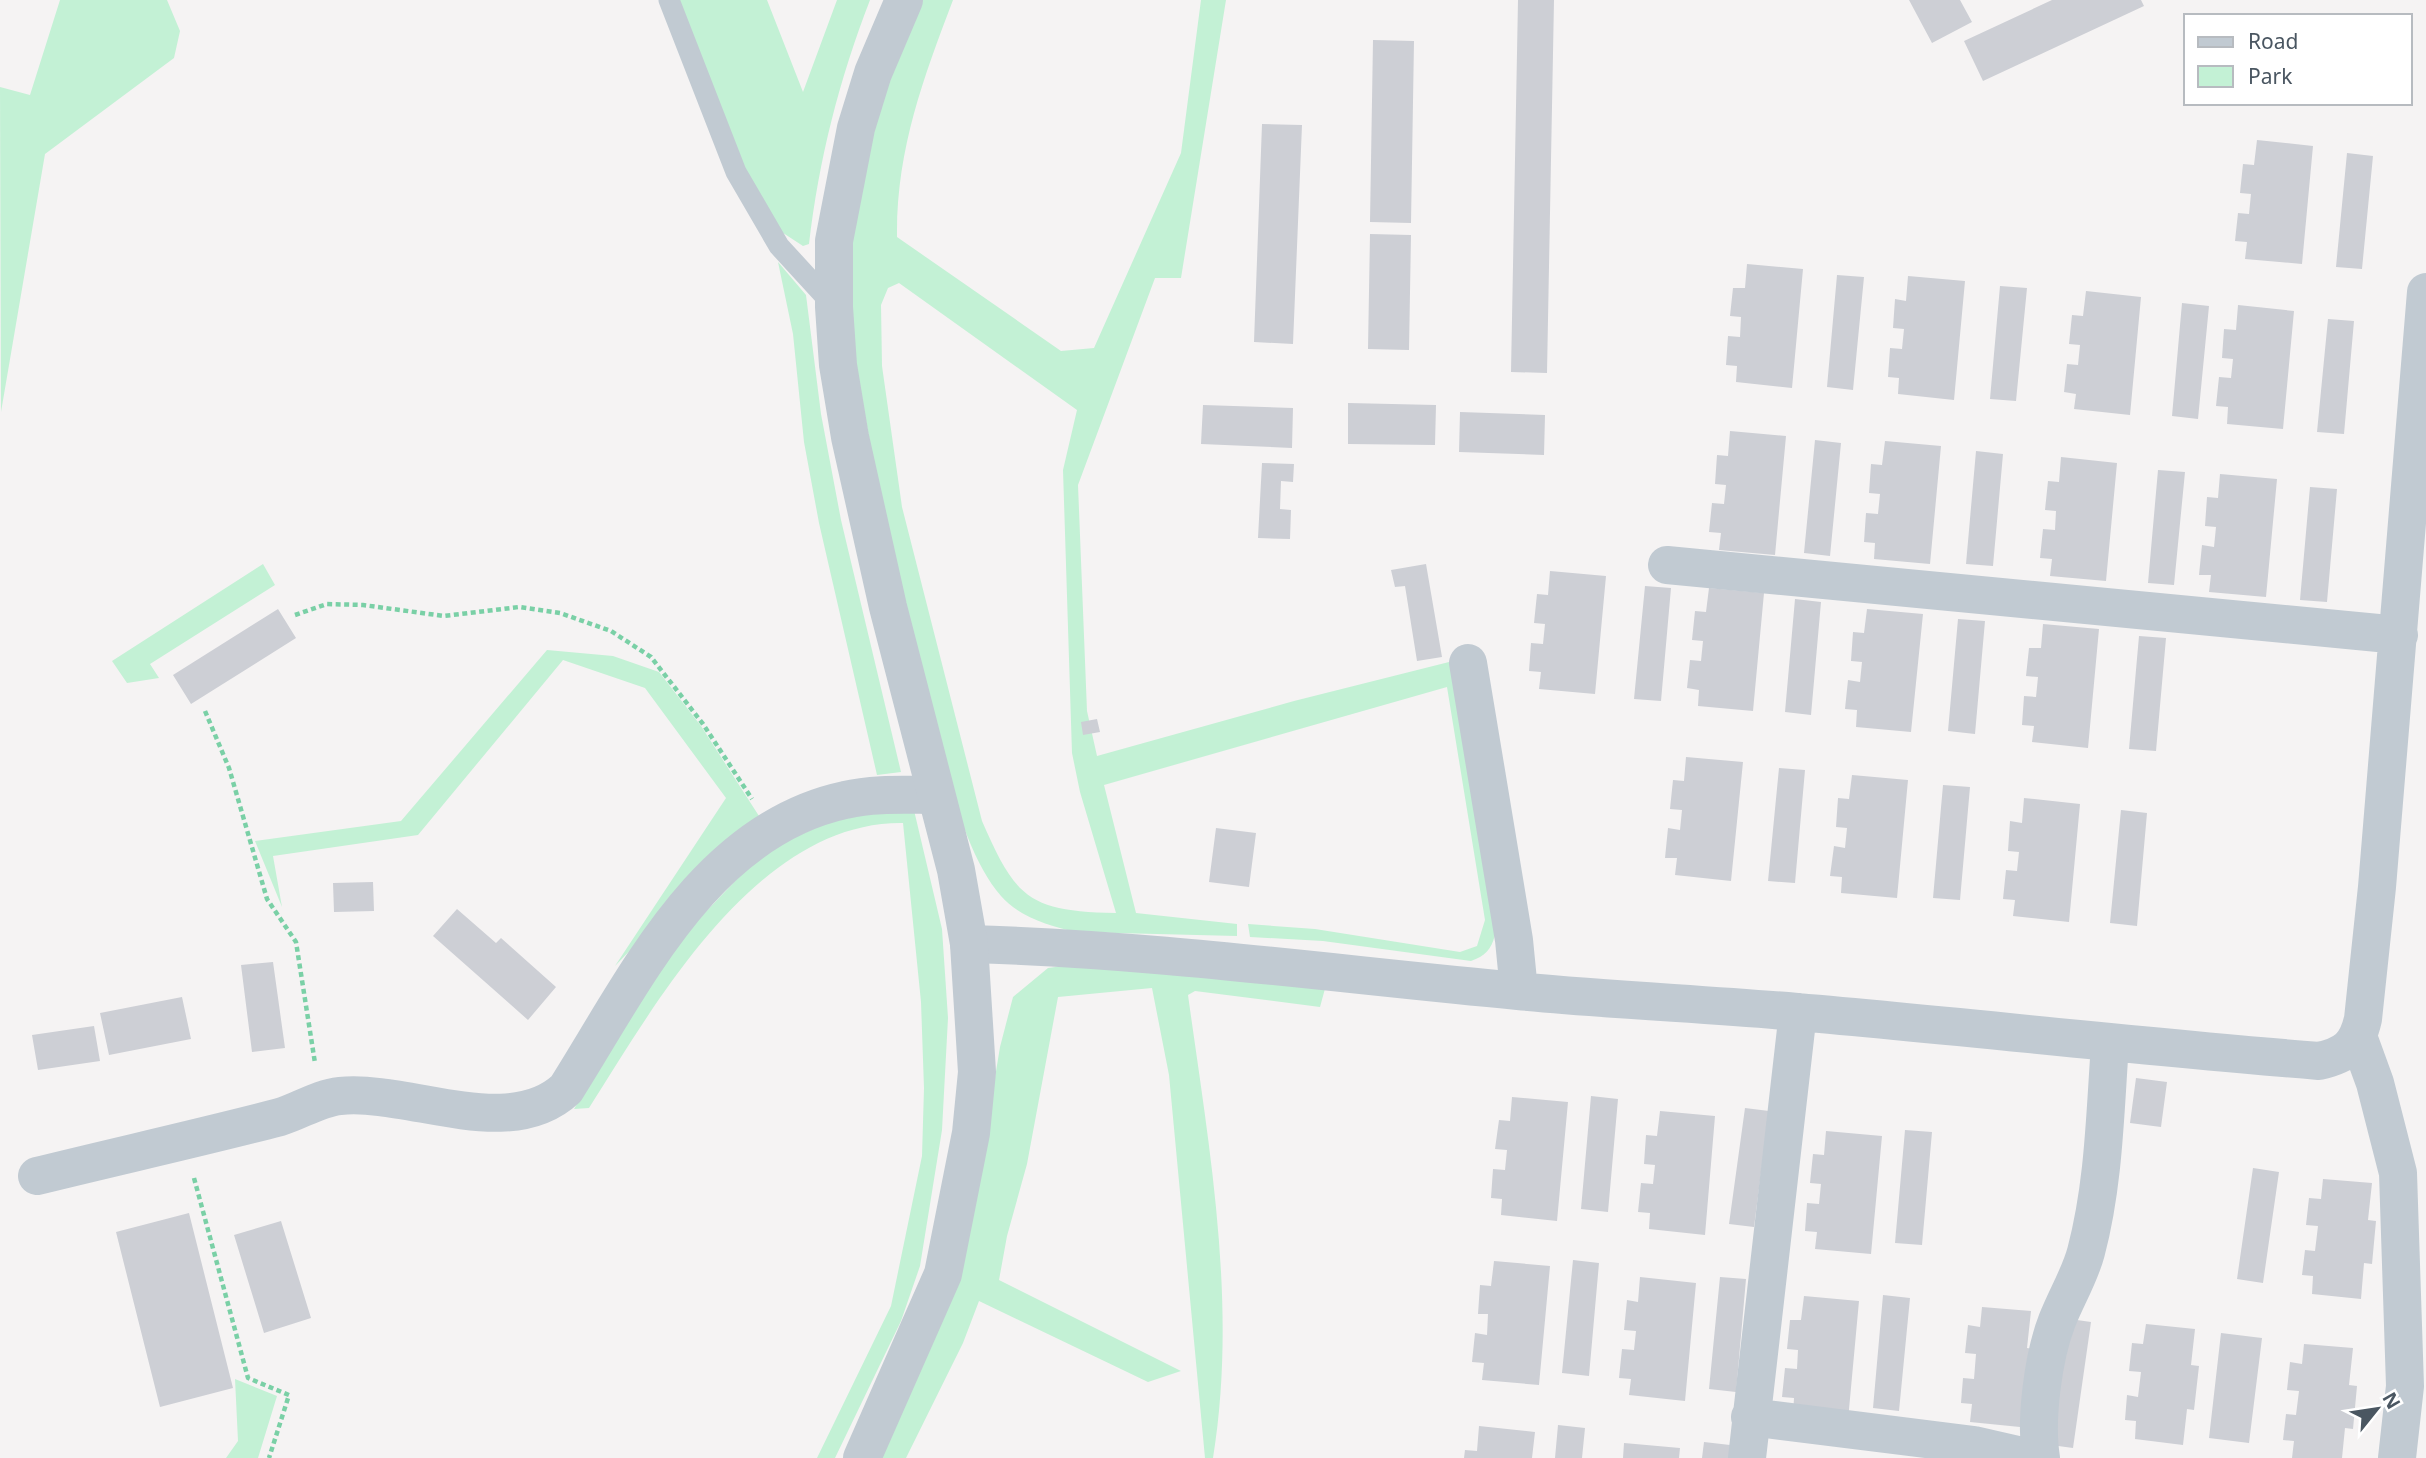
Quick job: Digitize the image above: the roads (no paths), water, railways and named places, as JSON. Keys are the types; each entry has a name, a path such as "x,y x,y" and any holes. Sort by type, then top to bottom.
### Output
{"street":[{"path":"862,1458 943,1274 971,1133 977,1072 969,944 956,870 935,795 850,437 838,365 834,307 834,241 856,128 873,73 904,0"},
{"path":"2398,1458 2404,1386 2412,1181 2359,1039 2376,901 2426,292"},
{"path":"1667,565 2399,635"},
{"path":"1468,663 1514,940 1519,991"},
{"path":"37,1176 283,1116 340,1096 511,1113 533,1110 553,1101 566,1089 643,965 698,893 721,869 772,831 842,800 867,796 935,795"},
{"path":"969,944 1077,947 1160,954 1519,991 1798,1012 2110,1044 2319,1061 2348,1052 2359,1039"},
{"path":"1747,1458 1798,1012"},
{"path":"2040,1458 2037,1436 2046,1365 2056,1324 2085,1256 2094,1221 2102,1164 2110,1044"},
{"path":"1751,1417 1974,1445 2031,1458"}],"lane":[{"path":"669,0 736,172 779,246 834,307"}]}
